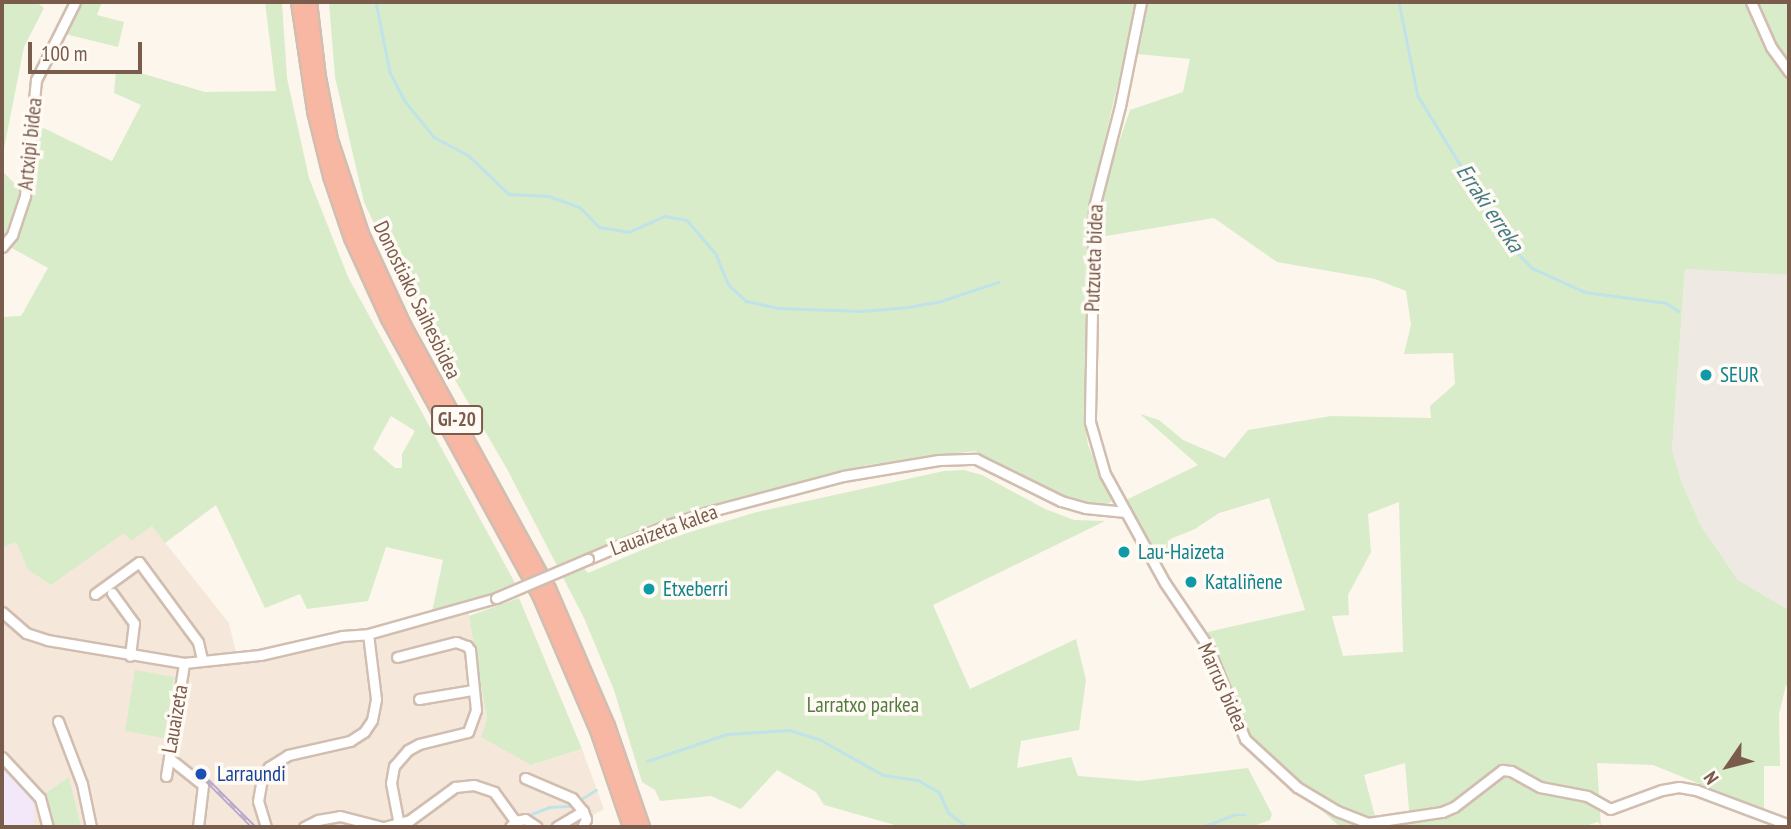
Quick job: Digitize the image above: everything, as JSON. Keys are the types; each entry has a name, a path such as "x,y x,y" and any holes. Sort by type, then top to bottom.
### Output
{"highway":[{"name":"Donostiako Saihesbidea","path":"298,2 316,121 330,176 351,238 388,319 539,595 597,730 630,827"},
{"name":"Donostiako Saihesbidea","path":"310,2 319,77 331,140 362,234 405,327 549,589 608,726 643,827"}],"street":[{"name":"Artxipi bidea","path":"2,247 12,235 25,196 36,80 75,2"},
{"name":"Putzueta bidea","path":"1126,512 1096,447 1090,422 1094,207 1121,106 1141,2"},
{"path":"1751,2 1771,47 1789,72"},
{"name":"Lauaizeta kalea","path":"2,612 26,633 62,644 130,656 184,663 260,654 342,636 368,634 496,598 668,525 708,512 843,476 939,460 976,459 1061,501 1126,512"},
{"path":"1108,511 1115,505 1115,492"},
{"name":"Marrus bidea","path":"1126,512 1165,583 1207,645 1245,738 1297,787 1337,811 1368,823 1442,813 1454,807 1493,775 1511,771 1540,787 1587,796 1610,809 1662,790 1679,788 1696,790 1789,825"},
{"path":"95,594 139,562 198,642 202,660"},
{"path":"112,593 134,623 130,656"},
{"path":"266,827 258,802 262,778 269,767 288,755 350,741 364,732 372,720 376,699 368,634"},
{"path":"397,657 456,642 467,646 470,650 475,718 468,732 419,744 408,750 394,765 391,783 399,825"},
{"name":"Lauaizeta","path":"166,776 184,663"},
{"path":"419,699 473,690"},
{"path":"58,721 82,783 91,827"},
{"path":"2,757 40,798 48,827"},
{"path":"169,758 203,785 198,827"},
{"path":"525,778 572,798 583,810 586,819 582,827"},
{"path":"304,827 325,818 349,817 383,827 399,825 448,791 474,785 494,792 512,824 530,820 537,827"},
{"path":"556,827 583,810"},
{"path":"312,827 325,818"}],"shaded area":[{"path":"1685,269 1789,275 1789,610 1738,580 1701,526 1682,483 1672,451"},
{"path":"152,526 229,623 236,653 364,629 467,603 487,719 532,765 582,749 604,809 571,827 2,827 2,548 16,542 28,570 51,585 124,532"},
{"path":"2,768 34,802 34,827 2,827"}],"green space":[{"path":"2,2 36,2 44,8 24,47 2,159"},
{"path":"78,2 102,2 97,15 124,22 118,47 61,33"},
{"path":"265,2 282,2 287,78 309,178 348,277 515,583 467,603 432,612 443,560 386,547 368,601 307,609 300,594 265,608 216,505 165,543 152,526 131,541 124,533 51,585 28,570 16,542 2,548 2,317 21,316 48,268 10,247 27,206 33,123 112,161 141,105 114,93 116,70 137,72 205,92 276,91","holes":["391,416 415,431 402,454 402,468 395,468 373,449"]},
{"name":"Larratxo parkea","path":"329,2 1137,2 1092,194 1085,424 1088,445 1112,501 1104,507 1053,495 975,451 867,465 678,517 575,558 588,573 670,538 757,512 944,471 964,470 982,475 1045,509 1074,520 1105,521 933,605 970,689 1076,639 1086,680 1079,730 1021,741 1017,768 1071,757 1078,776 1139,781 1248,768 1272,814 1270,820 1251,827 902,827 824,805 816,792 777,770 741,809 711,796 660,801 655,790 642,782 614,690 584,618 507,469 416,313 364,202 335,77"},
{"path":"1145,2 1747,2 1764,45 1775,64 1789,79 1789,275 1685,269 1672,450 1682,483 1701,526 1738,580 1789,610 1789,686 1786,685 1779,714 1780,766 1764,766 1764,810 1653,765 1597,763 1601,827 1598,822 1582,827 1340,827 1315,804 1361,826 1410,821 1405,763 1364,775 1376,820 1361,816 1302,786 1247,735 1214,650 1203,633 1305,610 1269,498 1219,513 1195,529 1170,539 1176,550 1156,560 1126,500 1198,465 1140,414 1159,420 1183,440 1225,458 1248,430 1331,416 1431,418 1430,406 1455,384 1453,353 1404,354 1411,325 1406,291 1375,279 1277,262 1214,218 1100,237 1102,191 1130,110 1183,92 1190,59 1137,54","holes":["1399,502 1403,652 1343,656 1332,616 1349,615 1348,595 1371,552 1368,514"]},
{"path":"1754,2 1789,2 1789,60 1779,51"},
{"path":"2,171 20,189 16,212 2,239"},
{"path":"519,598 582,749 531,765 481,737 487,719 469,616"},
{"path":"135,670 174,677 164,738 125,731"},
{"path":"69,777 81,827 53,827 43,795"}],"waterway":[{"path":"376,2 390,72 405,101 434,137 468,155 509,194 549,196 580,207 599,227 629,232 665,216 687,220 716,254 728,284 746,301 779,308 862,311 941,301 998,282"},
{"name":"Erraki erreka","path":"1399,2 1418,96 1509,244 1532,268 1585,292 1666,303 1679,311"},
{"path":"647,761 727,734 789,730 821,740 883,775 918,780 939,792 949,813 967,827"},
{"path":"583,798 596,790"},
{"path":"532,814 549,807 570,806"},
{"path":"1202,827 1234,815 1246,815"}],"railway":[{"path":"201,774 254,827"}],"place":[{"name":"SEUR","path":"1706,375"},
{"name":"Lau-Haizeta","path":"1124,552"},
{"name":"Kataliñene","path":"1191,582"},
{"name":"Etxeberri","path":"649,589"},
{"name":"Larraundi","path":"201,774"}]}
